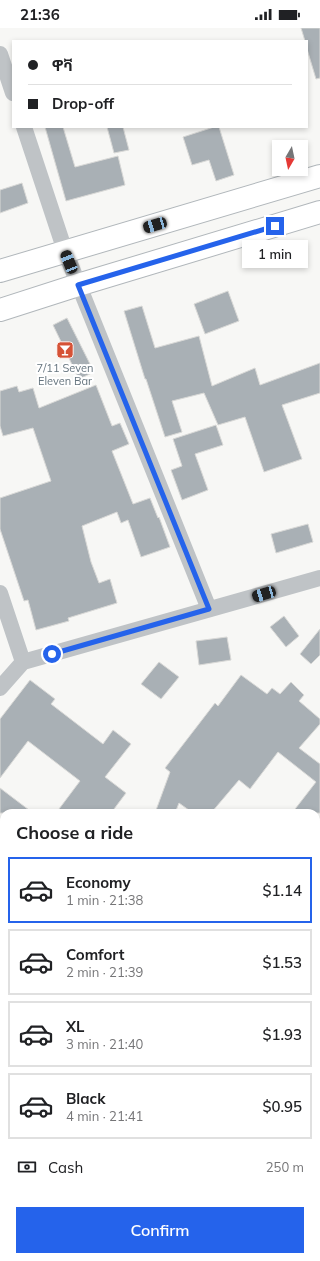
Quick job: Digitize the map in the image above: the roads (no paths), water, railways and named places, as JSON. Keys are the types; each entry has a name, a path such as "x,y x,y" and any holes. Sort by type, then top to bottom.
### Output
{"main road":[{"path":"0,271 320,176"},
{"path":"0,310 320,212"}],"street":[{"path":"0,54 12,90"},
{"path":"24,128 65,251 78,285 209,609"},
{"path":"0,688 23,662 320,578"},
{"path":"0,593 23,662"}],"place":[{"name":"7/11 Seven Eleven Bar","path":"65,350"}]}
